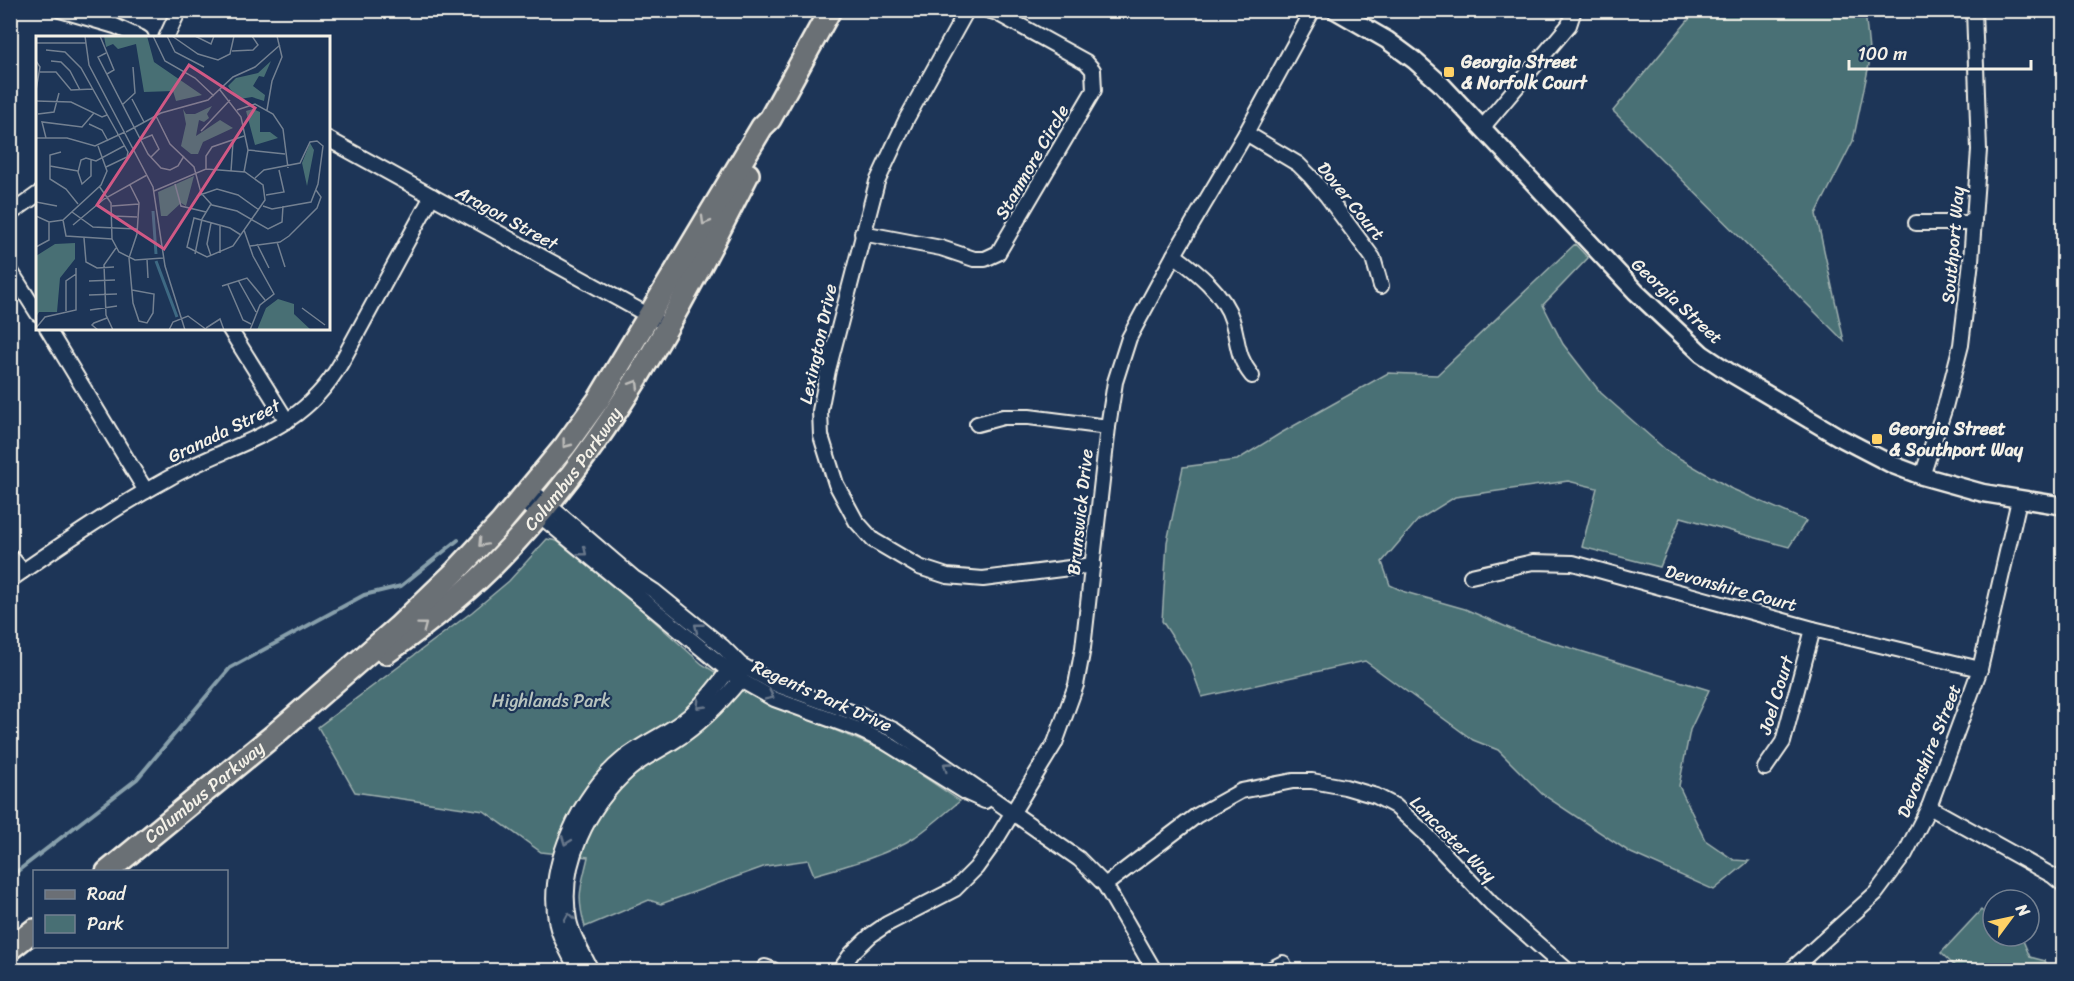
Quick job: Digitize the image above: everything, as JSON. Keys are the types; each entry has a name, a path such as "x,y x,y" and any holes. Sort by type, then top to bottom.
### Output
{"main road":[{"name":"Columbus Parkway","path":"109,870 274,735 398,627 456,571 526,494 599,399 719,197 762,127 770,119 830,10"},
{"name":"Columbus Parkway","path":"274,735 449,607 501,557 543,510 582,461 629,394 669,327 750,171 768,131 770,119"},
{"path":"10,949 33,931"}],"street":[{"path":"60,10 115,26 137,36"},
{"path":"167,36 179,10"},
{"name":"Lexington Drive","path":"967,10 907,118 877,182 828,370 820,411 821,436 836,484 856,521 873,540 919,567 948,576 983,579 1093,565"},
{"name":"Stanmore Circle","path":"862,233 941,248 974,259 985,259 998,253 1094,90 1093,70 1086,62 997,13 987,10"},
{"name":"Brunswick Drive","path":"840,970 852,953 871,935 887,924 955,889 976,868 994,843 1054,743 1067,714 1076,685 1083,648 1108,427 1115,382 1129,338 1174,255 1246,134 1313,10"},
{"name":"Georgia Street","path":"1335,10 1387,40 1441,84 1636,292 1702,354 1839,437 1893,465 1922,476 1983,493 2064,506"},
{"path":"1482,128 1569,25 1574,10"},
{"name":"Southport Way","path":"1922,476 1945,408 1961,345 1979,150 1974,10"},
{"name":"Dover Court","path":"1246,134 1298,164 1328,196 1373,258 1381,286"},
{"name":"Aragon Street","path":"330,141 669,327"},
{"path":"10,214 36,195"},
{"name":"Granada Street","path":"10,580 146,491 172,476 257,439 287,421 316,399 330,383 432,196"},
{"path":"1916,223 1974,223"},
{"path":"1174,255 1193,269 1224,304 1232,318 1242,363 1252,376"},
{"path":"10,270 36,311"},
{"path":"47,330 146,491"},
{"path":"230,330 287,421"},
{"path":"976,424 1003,417 1029,417 1108,427"},
{"name":"Regents Park Drive","path":"526,494 740,680 774,699 857,729 885,742 967,793 1011,813"},
{"name":"Devonshire Street","path":"1791,970 1876,893 1893,873 1929,807 1980,669 2019,500"},
{"name":"Regents Park Drive","path":"543,510 654,591 723,647 741,665 780,686 894,730 1079,859 1105,885 1154,970"},
{"path":"10,556 23,572"},
{"name":"Devonshire Court","path":"1471,576 1533,562 1573,563 1814,629 1980,669"},
{"name":"Joel Court","path":"1765,768 1783,742 1814,629"},
{"path":"577,970 557,926 554,899 556,874 568,835 579,813 602,779 622,759 688,717 702,704 728,671 741,665 740,680 696,727 631,768 609,790 579,840 568,876 566,899 569,922 591,970"},
{"name":"Lancaster Way","path":"1105,885 1196,816 1241,791 1293,781 1312,781 1345,787 1376,796 1395,806 1424,832 1491,903 1567,970"},
{"path":"1929,807 2053,876 2064,885"},
{"path":"1269,970 1282,963"}],"green space":[{"path":"1694,11 1865,11 1870,60 1853,141 1816,214 1844,341 1613,111"},
{"path":"1575,244 1588,258 1543,305 1563,344 1601,393 1667,451 1730,488 1806,521 1789,547 1681,517 1660,567 1582,547 1597,488 1568,481 1455,497 1418,520 1382,562 1390,585 1405,592 1465,609 1518,632 1709,690 1690,730 1679,786 1705,840 1734,860 1749,861 1714,890 1631,853 1542,794 1498,750 1473,740 1365,661 1202,697 1190,664 1162,621 1167,542 1183,467 1237,460 1388,373 1437,375"},
{"name":"Highlands Park","path":"547,539 557,541 644,612 702,664 751,695 887,752 960,801 915,837 891,850 866,859 814,875 808,860 766,866 661,904 649,900 585,927 580,899 588,857 541,852 484,811 355,792 318,727 472,612 509,581"},
{"path":"1981,910 1981,948 2026,948 2030,957 2045,961 2050,970 1959,970 1941,953"}],"waterway":[{"path":"10,877 137,779 230,668 364,595 401,586 458,540"}],"place":[{"name":"Georgia Street & Norfolk Court","path":"1449,72"},
{"name":"Georgia Street & Southport Way","path":"1877,439"}]}
